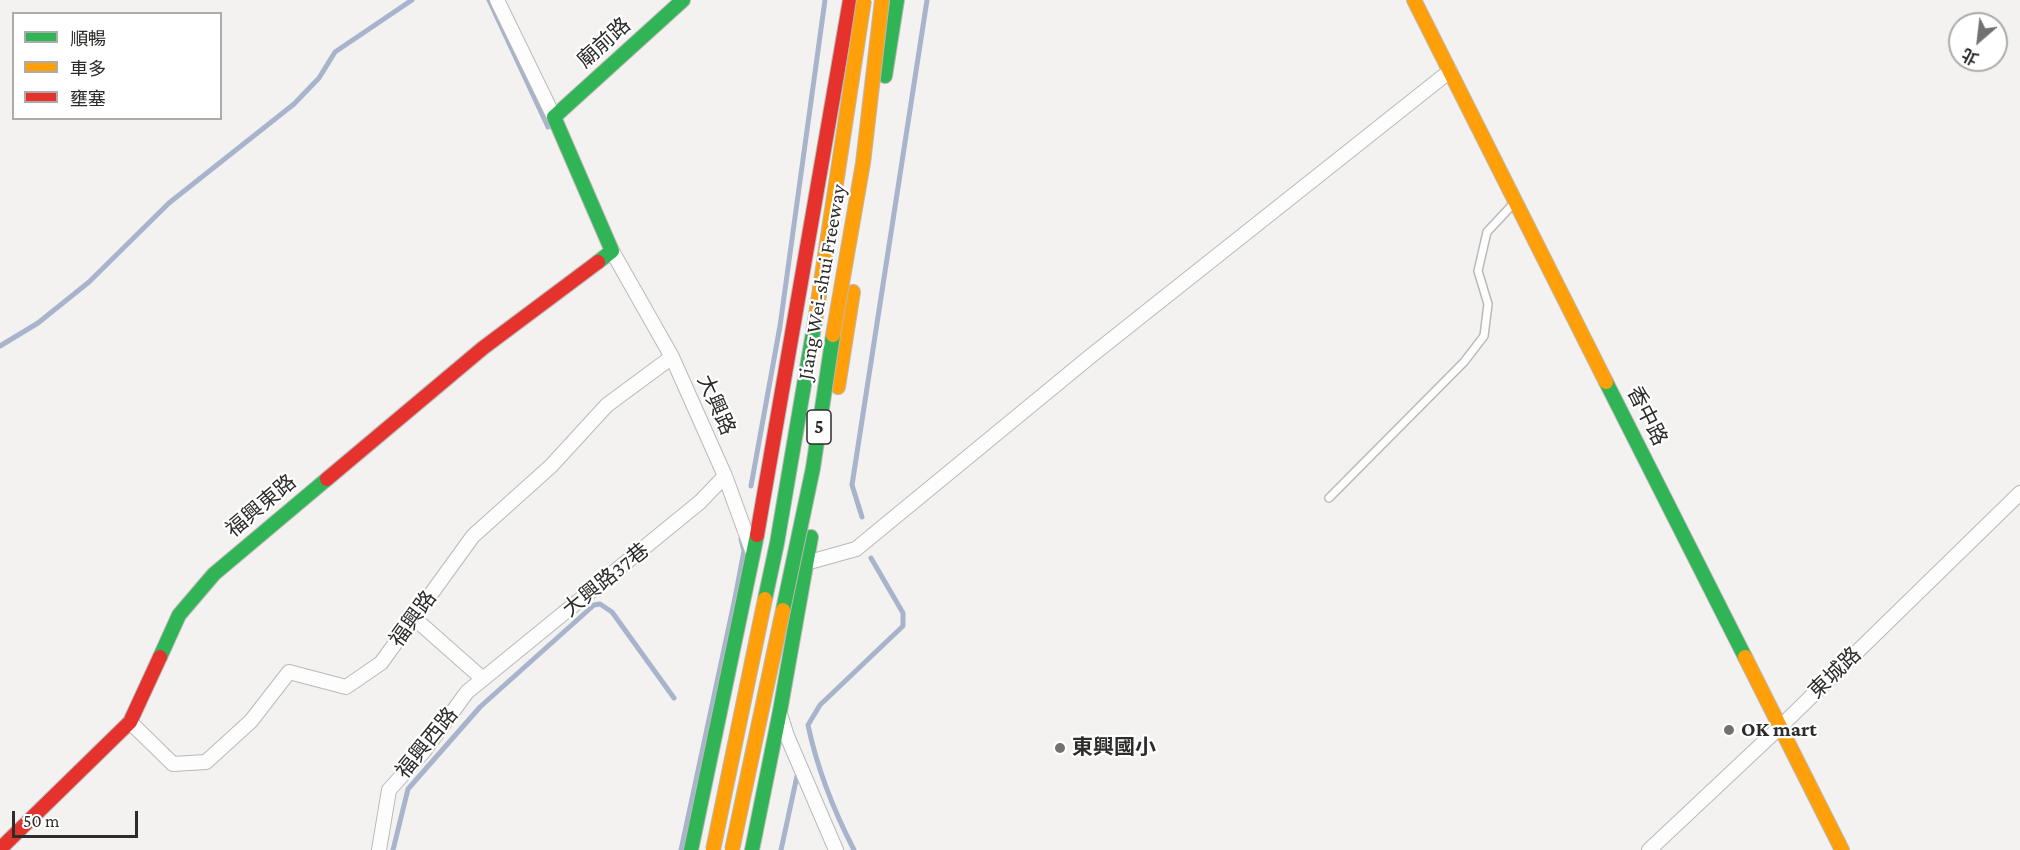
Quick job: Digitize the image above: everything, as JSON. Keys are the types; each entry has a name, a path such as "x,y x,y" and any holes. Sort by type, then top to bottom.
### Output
{"main road":[{"name":"廟前路","path":"554,117 683,0"},
{"path":"691,850 754,555 850,0"},
{"name":"Jiang Wei-shui Freeway","path":"713,850 777,543 821,282 864,0"},
{"name":"Jiang Wei-shui Freeway","path":"732,850 813,468 836,316 863,163 882,0"},
{"path":"752,850 780,711 835,401 897,0"},
{"name":"香中路","path":"1414,0 1842,850"},
{"name":"大興路","path":"554,117 612,251"},
{"name":"福興東路","path":"0,849 130,722 179,615 214,574 483,348 612,251"},
{"path":"783,388 800,373 813,371 823,379 835,401"}],"street":[{"name":"大興路","path":"497,0 554,117"},
{"path":"806,563 856,549 1092,355 1450,71"},
{"name":"大興路","path":"612,251 672,357 725,476 754,555 780,711 787,736 836,850"},
{"name":"福興路","path":"130,722 173,764 206,762 251,721 289,672 346,687 381,663 473,536 551,466 607,405 672,357"},
{"name":"大興路37巷","path":"483,679 700,502 725,476"},
{"name":"東城路","path":"1649,850 1780,727 2020,494"},
{"path":"414,618 483,679"},
{"name":"福興西路","path":"379,850 389,790 424,751 467,692 483,679"}],"lane":[{"path":"1329,498 1464,362 1484,336 1488,304 1478,271 1487,231 1516,202"}],"waterway":[{"path":"0,346 38,323 89,282 169,203 294,104 319,78 335,52 412,0"},
{"path":"489,0 548,127"},
{"path":"751,486 780,326 825,0"},
{"path":"862,517 852,485 927,0"},
{"path":"681,850 735,598 744,551 741,539"},
{"path":"854,850 827,789 808,725 820,705 903,626 903,613 871,558"},
{"path":"393,850 408,789 480,707 594,605 600,604 612,612 674,698"},
{"path":"781,850 797,776"}],"traffic: fast":[{"path":"598,262 612,251 554,117 683,0"},
{"path":"885,76 897,0"},
{"path":"765,599 777,543 816,315"},
{"path":"783,610 813,468 833,335"},
{"path":"1606,382 1745,657"},
{"path":"160,657 179,615 214,574 327,479"},
{"path":"691,850 757,535"},
{"path":"752,850 811,537"}],"traffic: slow":[{"path":"816,315 864,0"},
{"path":"833,335 863,163 882,0"},
{"path":"1414,0 1606,382"},
{"path":"838,387 853,292"},
{"path":"713,850 765,599"},
{"path":"732,850 783,610"},
{"path":"1745,657 1842,850"}],"traffic: jam":[{"path":"757,535 850,0"},
{"path":"327,479 483,348 598,262"},
{"path":"0,849 130,722 160,657"}],"place":[{"name":"OK mart","path":"1729,730"},
{"name":"東興國小","path":"1060,748"}]}
